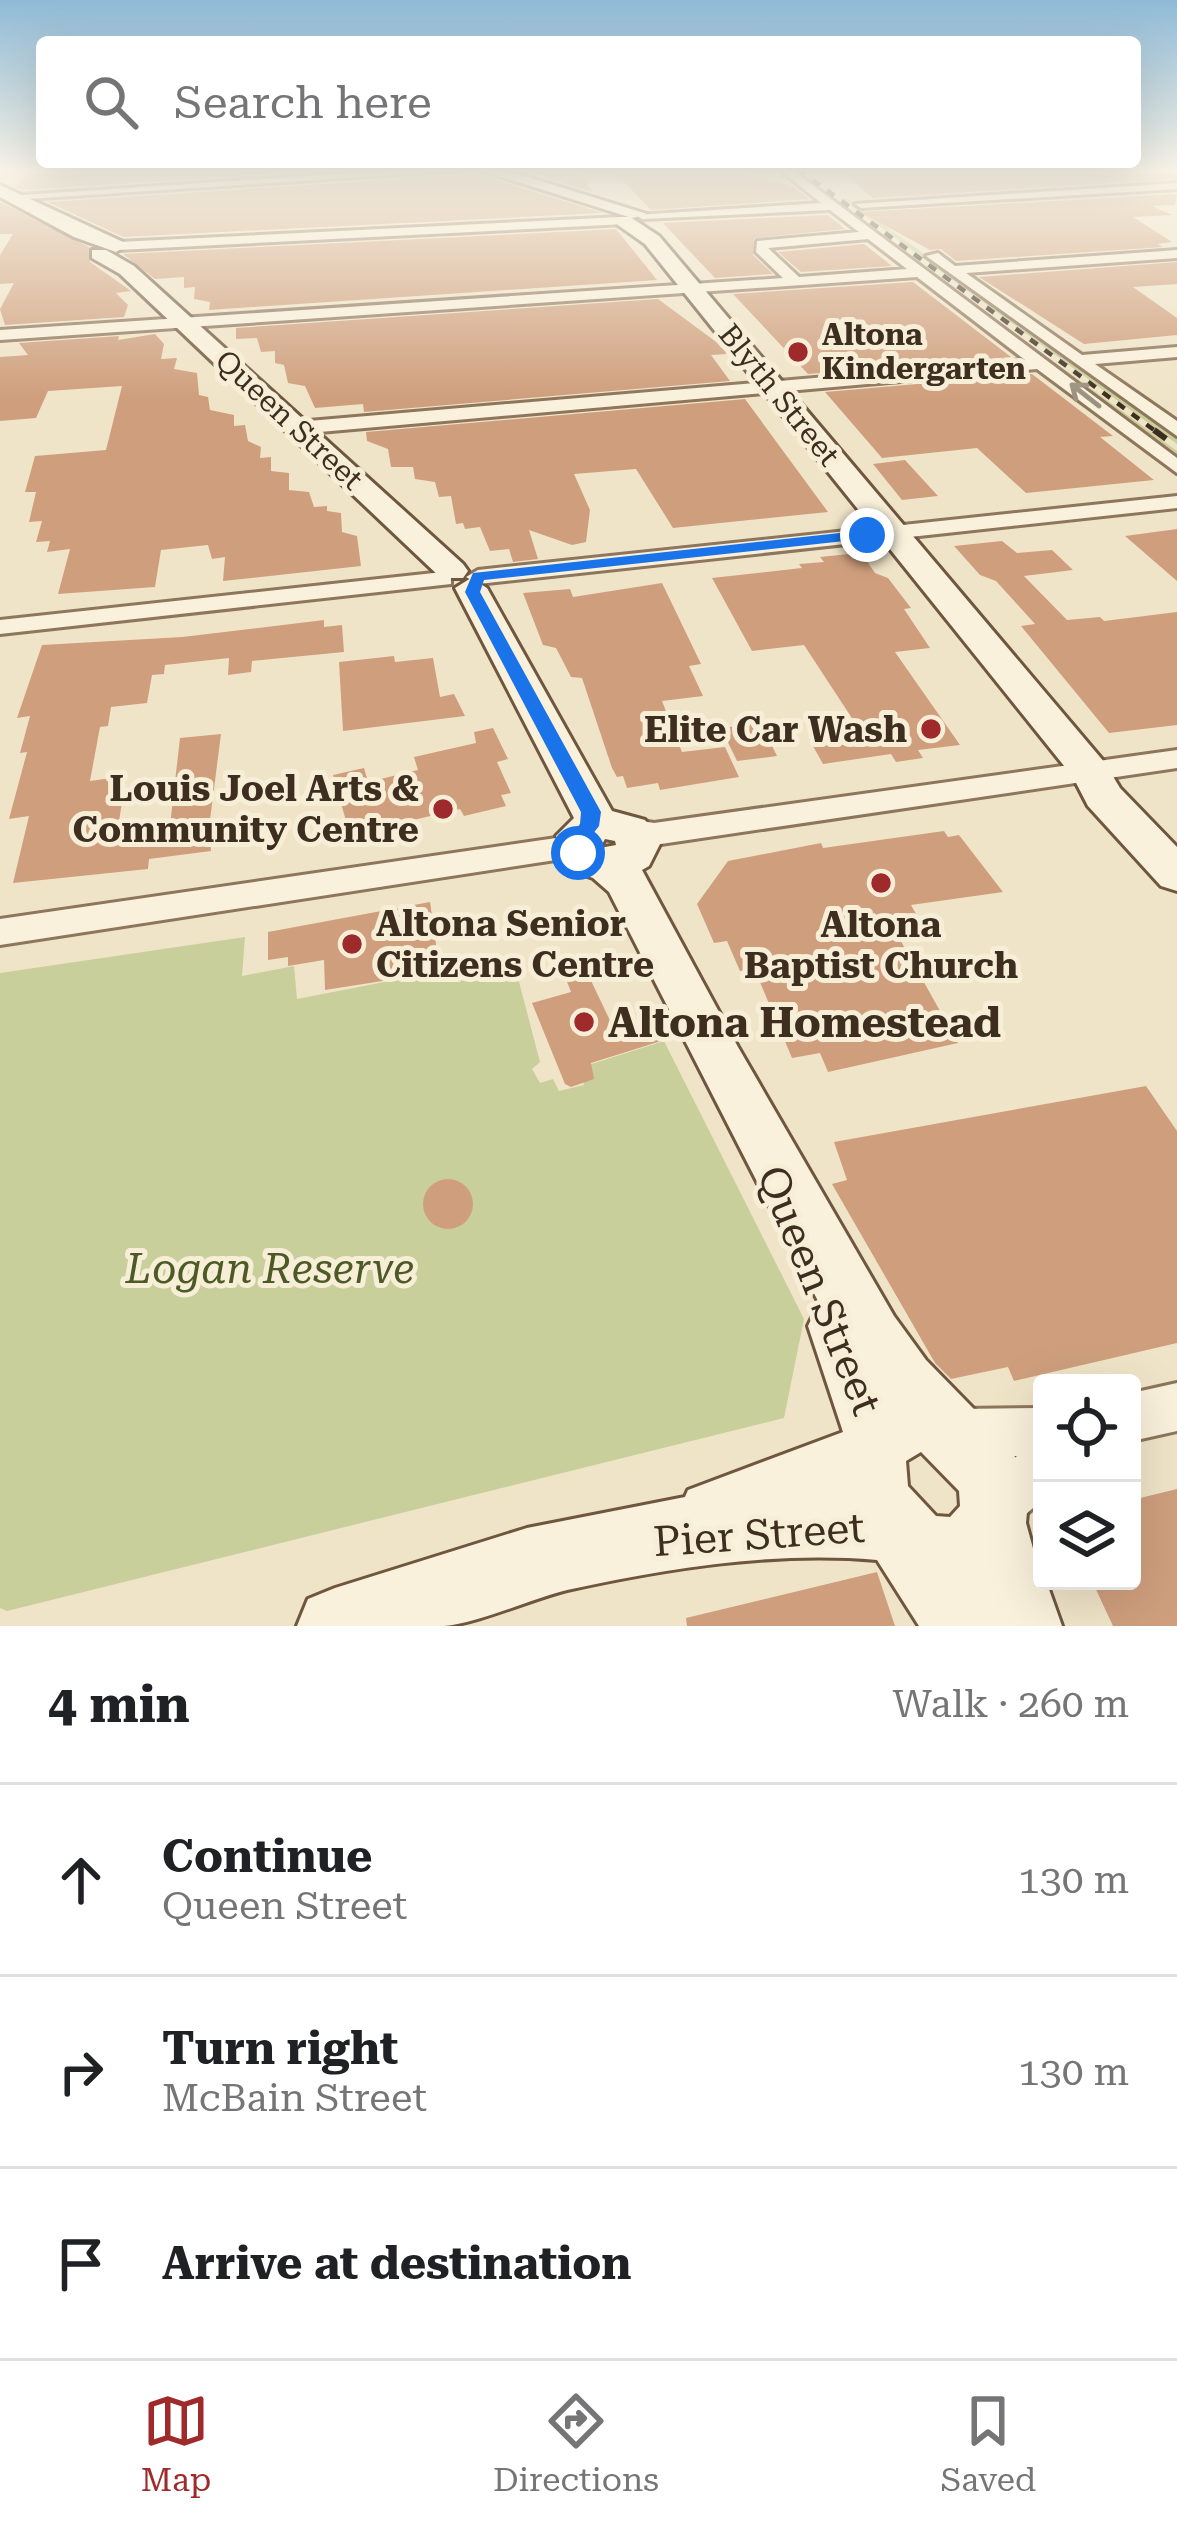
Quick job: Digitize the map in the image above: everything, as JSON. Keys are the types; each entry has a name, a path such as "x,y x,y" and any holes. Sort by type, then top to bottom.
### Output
{"main road":[{"name":"Queen Street","path":"100,245 461,578 610,849 761,1143 855,1362 912,1438"},
{"name":"Blyth Street","path":"654,245 1091,772 1103,796 1166,861"},
{"path":"963,1626 873,1491 912,1438 982,1460 1008,1499 1024,1626"},
{"name":"Pier Street","path":"627,1543 912,1438"},
{"path":"897,1532 939,1554 956,1553 982,1536 1008,1499"},
{"name":"Pier Street","path":"335,1626 401,1610 529,1563 627,1543 798,1523 853,1521 897,1532"}],"street":[{"path":"114,253 170,245"},
{"path":"762,245 795,280"},
{"path":"886,245 1177,467"},
{"path":"919,246 1177,430"},
{"path":"952,270 1177,254"},
{"path":"0,335 921,272"},
{"path":"1079,360 1177,352"},
{"path":"297,428 1044,363"},
{"path":"0,627 1177,502"},
{"path":"0,932 610,849 1177,759"},
{"name":"Pier Street","path":"912,1438 1033,1432"}],"green space":[{"path":"891,245 1177,451 1177,458"},
{"path":"905,245 912,245 1177,436 1177,444"},
{"name":"Logan Reserve","path":"245,937 242,976 294,966 297,999 482,963 486,979 517,974 540,1062 532,1069 540,1083 553,1079 559,1091 584,1085 579,1068 664,1041 804,1319 784,1418 7,1611 0,1608 0,973"}],"building":[{"path":"6,245 85,245 90,262 131,291 116,293 128,305 124,317 5,325 0,309 14,283 0,284 0,255"},
{"path":"303,245 629,245 657,280 209,310 210,302 194,299 195,287 184,288 184,277 155,279 123,254"},
{"path":"684,245 754,245 753,255 773,274 715,278"},
{"path":"865,245 892,266 801,272 778,252"},
{"path":"921,245 1163,247 956,261 941,249"},
{"path":"1177,262 1177,284 1133,287 1177,318 1177,335 1084,344 979,277"},
{"path":"913,282 1011,357 808,374 733,294"},
{"path":"658,299 719,344 727,354 711,355 730,381 364,412 363,404 315,408 305,386 288,383 284,365 275,363 275,351 261,352 257,338 236,339 236,328"},
{"path":"155,334 164,344 161,359 177,358 174,369 197,373 199,395 208,397 210,410 234,415 234,426 245,425 248,441 261,447 260,458 271,457 271,471 289,473 289,490 309,492 314,507 327,506 327,511 341,513 342,532 357,536 361,566 223,581 225,557 212,559 208,545 161,550 155,587 58,594 70,549 47,552 50,541 36,542 42,521 29,522 36,492 25,492 35,456 106,450 122,386 48,391 36,418 0,421 0,357 28,355 19,343"},
{"path":"1032,374 1113,436 1100,437 1154,480 1026,493 977,448 882,458 825,392"},
{"path":"745,399 828,512 673,528 636,469 574,474 590,510 586,542 572,545 529,530 538,559 513,562 509,549 490,551 480,527 465,529 463,523 456,524 451,496 439,497 435,482 415,479 413,467 391,467 388,449 367,441 366,432"},
{"path":"905,460 938,496 902,500 873,464"},
{"path":"1177,529 1177,581 1125,536"},
{"path":"1002,541 1017,553 1052,550 1073,570 1024,576 1067,620 1100,617 1104,621 1177,612 1177,725 1109,733 1021,626 1035,624 996,581 980,575 954,546"},
{"path":"849,554 853,559 864,557 911,608 904,609 930,648 895,652 960,745 918,750 923,758 896,762 891,754 823,764 809,739 861,732 804,645 752,651 712,578 802,568 799,564 824,562 820,557"},
{"path":"662,583 701,664 689,666 703,696 662,701 682,752 725,747 739,777 660,790 658,783 627,788 623,776 617,777 612,768 582,678 571,677 556,648 543,645 523,593 570,589 573,597"},
{"path":"324,620 324,627 342,625 344,652 252,661 251,672 228,675 229,658 165,665 164,674 152,675 147,703 111,707 108,726 100,727 90,781 126,776 116,841 169,834 180,738 221,734 209,828 211,851 149,859 148,869 13,883 29,816 9,819 27,752 20,753 30,716 17,718 42,645 182,637"},
{"path":"394,656 395,662 433,658 440,697 454,694 465,716 343,731 339,662"},
{"path":"761,723 777,756 737,761 721,728"},
{"path":"493,728 508,759 497,762 511,793 501,795 506,806 464,816 460,809 350,835 333,775 364,768 368,782 418,770 414,757 476,743 474,732"},
{"path":"944,831 948,837 959,835 1003,892 911,905 921,923 893,927 958,1043 828,1072 820,1053 792,1058 754,968 740,971 727,941 714,943 697,904 728,861 821,843 823,848"},
{"name":"Altona Senior Citizens Centre","path":"430,902 440,972 325,990 324,960 288,966 288,957 268,960 268,932"},
{"name":"Altona Homestead","path":"585,968 615,1031 664,1016 674,1037 591,1063 594,1079 571,1087 565,1084 532,1003 571,992 564,974"},
{"path":"1146,1086 1177,1131 1177,1343 1014,1381 1008,1367 951,1379 935,1363 832,1184 847,1180 834,1142"},
{"path":"448,1179 465,1187 473,1204 465,1221 448,1229 431,1221 423,1204 431,1187"},
{"path":"1177,1489 1177,1626 1113,1626 1096,1590 1141,1590 1141,1498"},
{"path":"877,1572 895,1626 687,1626 686,1618"}],"railway":[{"path":"901,245 1158,433"},
{"path":"1154,430 1177,447"}],"place":[{"name":"Altona Kindergarten","path":"798,352"},
{"name":"Elite Car Wash","path":"931,729"},
{"name":"Louis Joel Arts & Community Centre","path":"443,809"},
{"name":"Altona Baptist Church","path":"881,883"},
{"name":"Altona Senior Citizens Centre","path":"352,944"},
{"name":"Altona Homestead","path":"584,1022"}],"route":[{"path":"578,853 577,836 590,826 591,812 471,588 478,577 867,535"}]}
